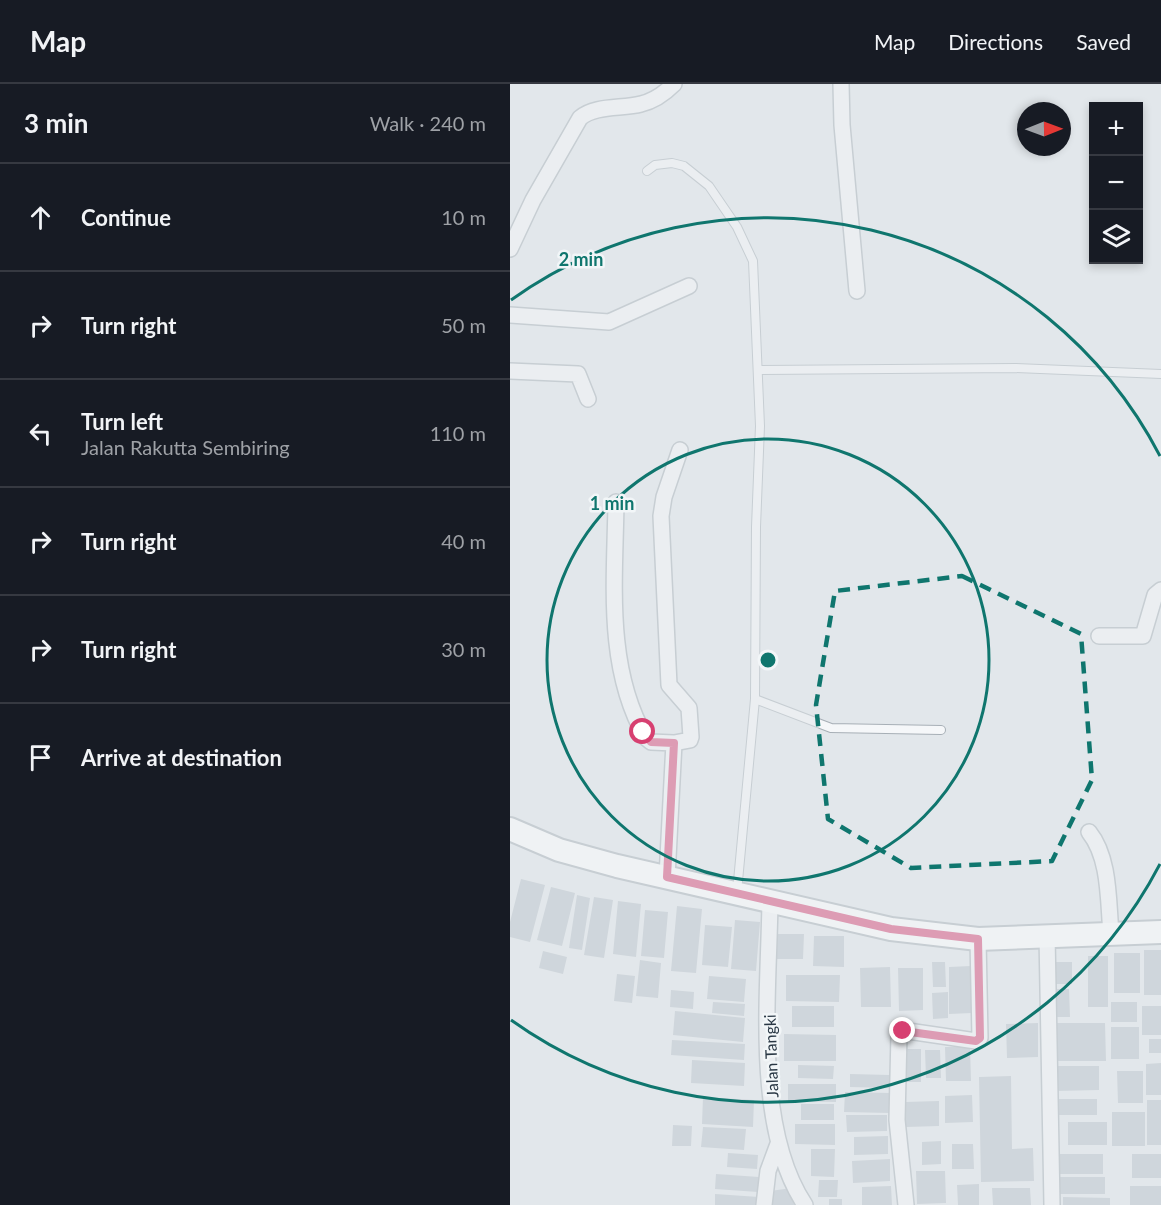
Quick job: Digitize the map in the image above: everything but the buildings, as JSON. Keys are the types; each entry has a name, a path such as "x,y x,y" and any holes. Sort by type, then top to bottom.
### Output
{"main road":[{"path":"510,829 559,850 891,929 978,939 1161,932"}],"street":[{"path":"510,249 533,200 580,118 589,112 642,104 661,95 674,84"},
{"path":"842,84 842,125 857,291"},
{"path":"510,315 609,322 689,286"},
{"path":"510,371 578,374 588,399"},
{"path":"616,502 615,618 624,684 646,738 651,742 674,743 690,740 688,706 669,685 661,506 681,450"},
{"path":"1099,636 1143,636 1155,595 1161,590"},
{"path":"667,877 674,743"},
{"path":"1089,832 1100,850 1104,867 1111,933"},
{"name":"Jalan Tangki","path":"770,900 769,1065 778,1144 792,1186 805,1205"},
{"path":"1047,935 1052,1205"},
{"path":"906,1205 897,1120 899,1034 908,1031 976,1041 980,1038 978,939"},
{"path":"764,1205 768,1171 778,1144"}],"lane":[{"path":"647,171 664,162 684,166 709,186 737,227 753,261 760,370 756,527 756,699 737,894"},
{"path":"760,370 1015,368 1161,374"},
{"path":"756,699 831,728 941,730"}],"highlighted area":[{"path":"962,576 1081,634 1092,780 1052,861 911,868 828,819 816,705 835,591"}],"route":[{"path":"643,732 651,742 674,743 667,877 891,929 978,939 980,1038 976,1041 903,1031"}]}
